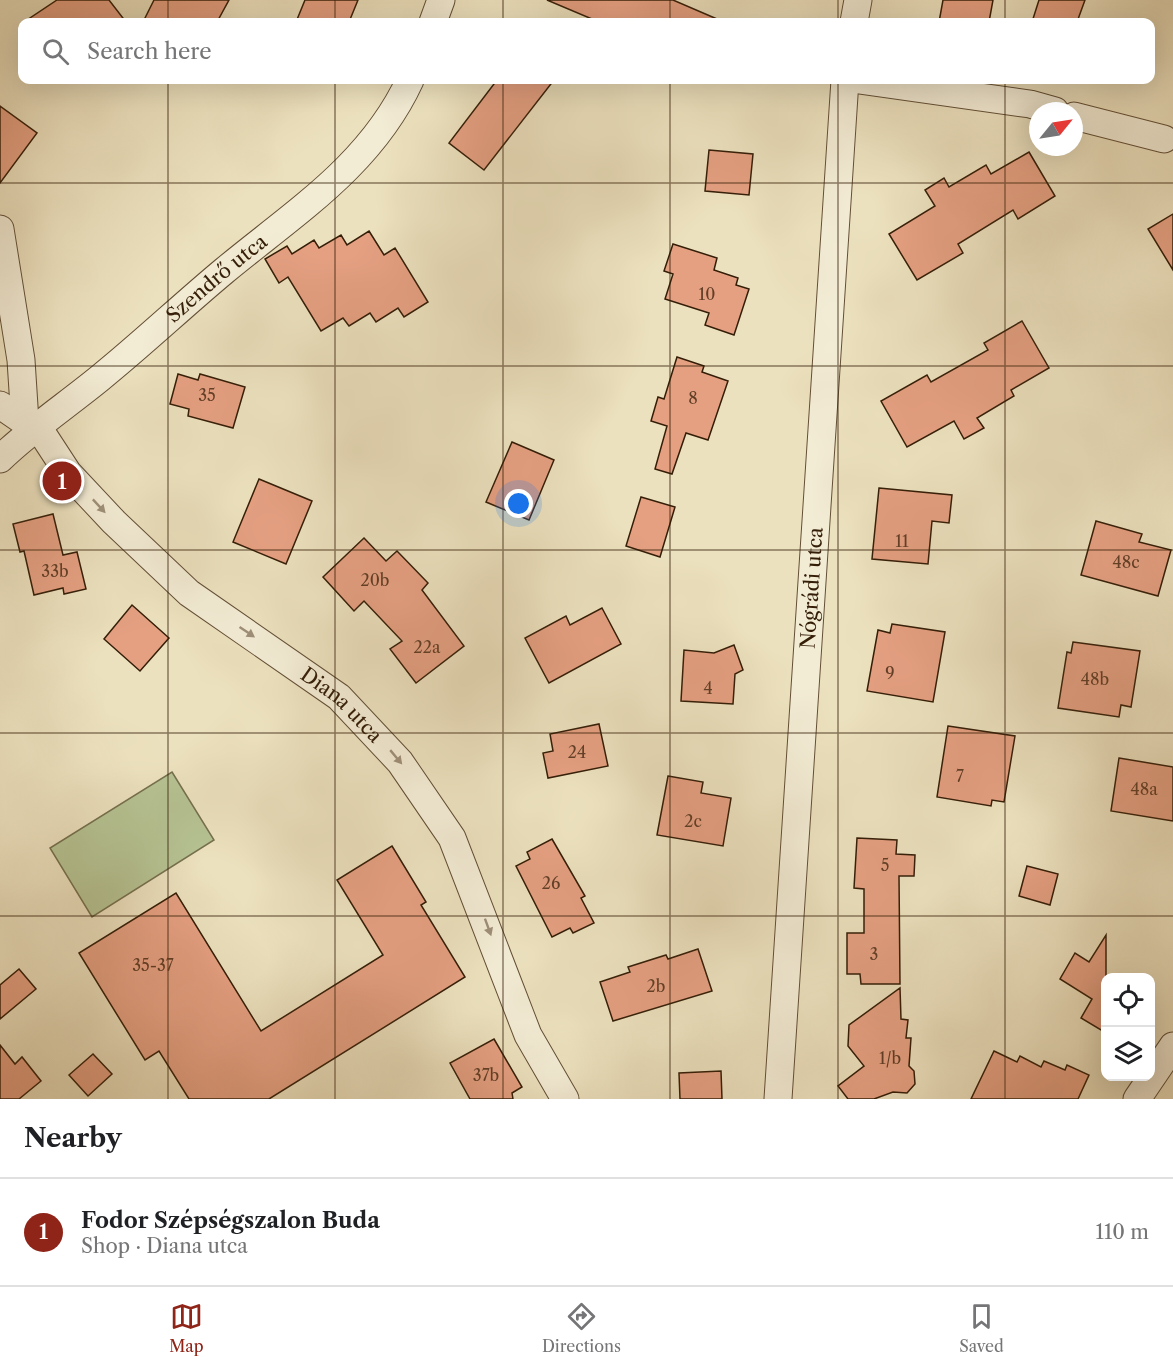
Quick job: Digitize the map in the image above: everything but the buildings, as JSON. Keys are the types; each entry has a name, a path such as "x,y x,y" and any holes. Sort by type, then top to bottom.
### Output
{"street":[{"path":"434,18 441,0"},
{"path":"855,18 858,0"},
{"name":"Szendrő utca","path":"0,459 31,424 101,377 224,271 314,200 382,131 408,84"},
{"name":"Nógrádi utca","path":"778,1099 845,84"},
{"path":"888,84 1029,104"},
{"path":"1083,118 1164,139"},
{"path":"0,229 9,271 6,309 21,360 31,424"},
{"name":"Diana utca","path":"0,405 31,424 68,473 114,522 189,592 339,698 400,762 452,838 528,1035 565,1099"},
{"path":"1137,1099 1173,1046"}],"green space":[{"path":"172,772 214,840 92,917 50,848"}],"place":[{"name":"Fodor Szépségszalon Buda","path":"62,481"}]}
